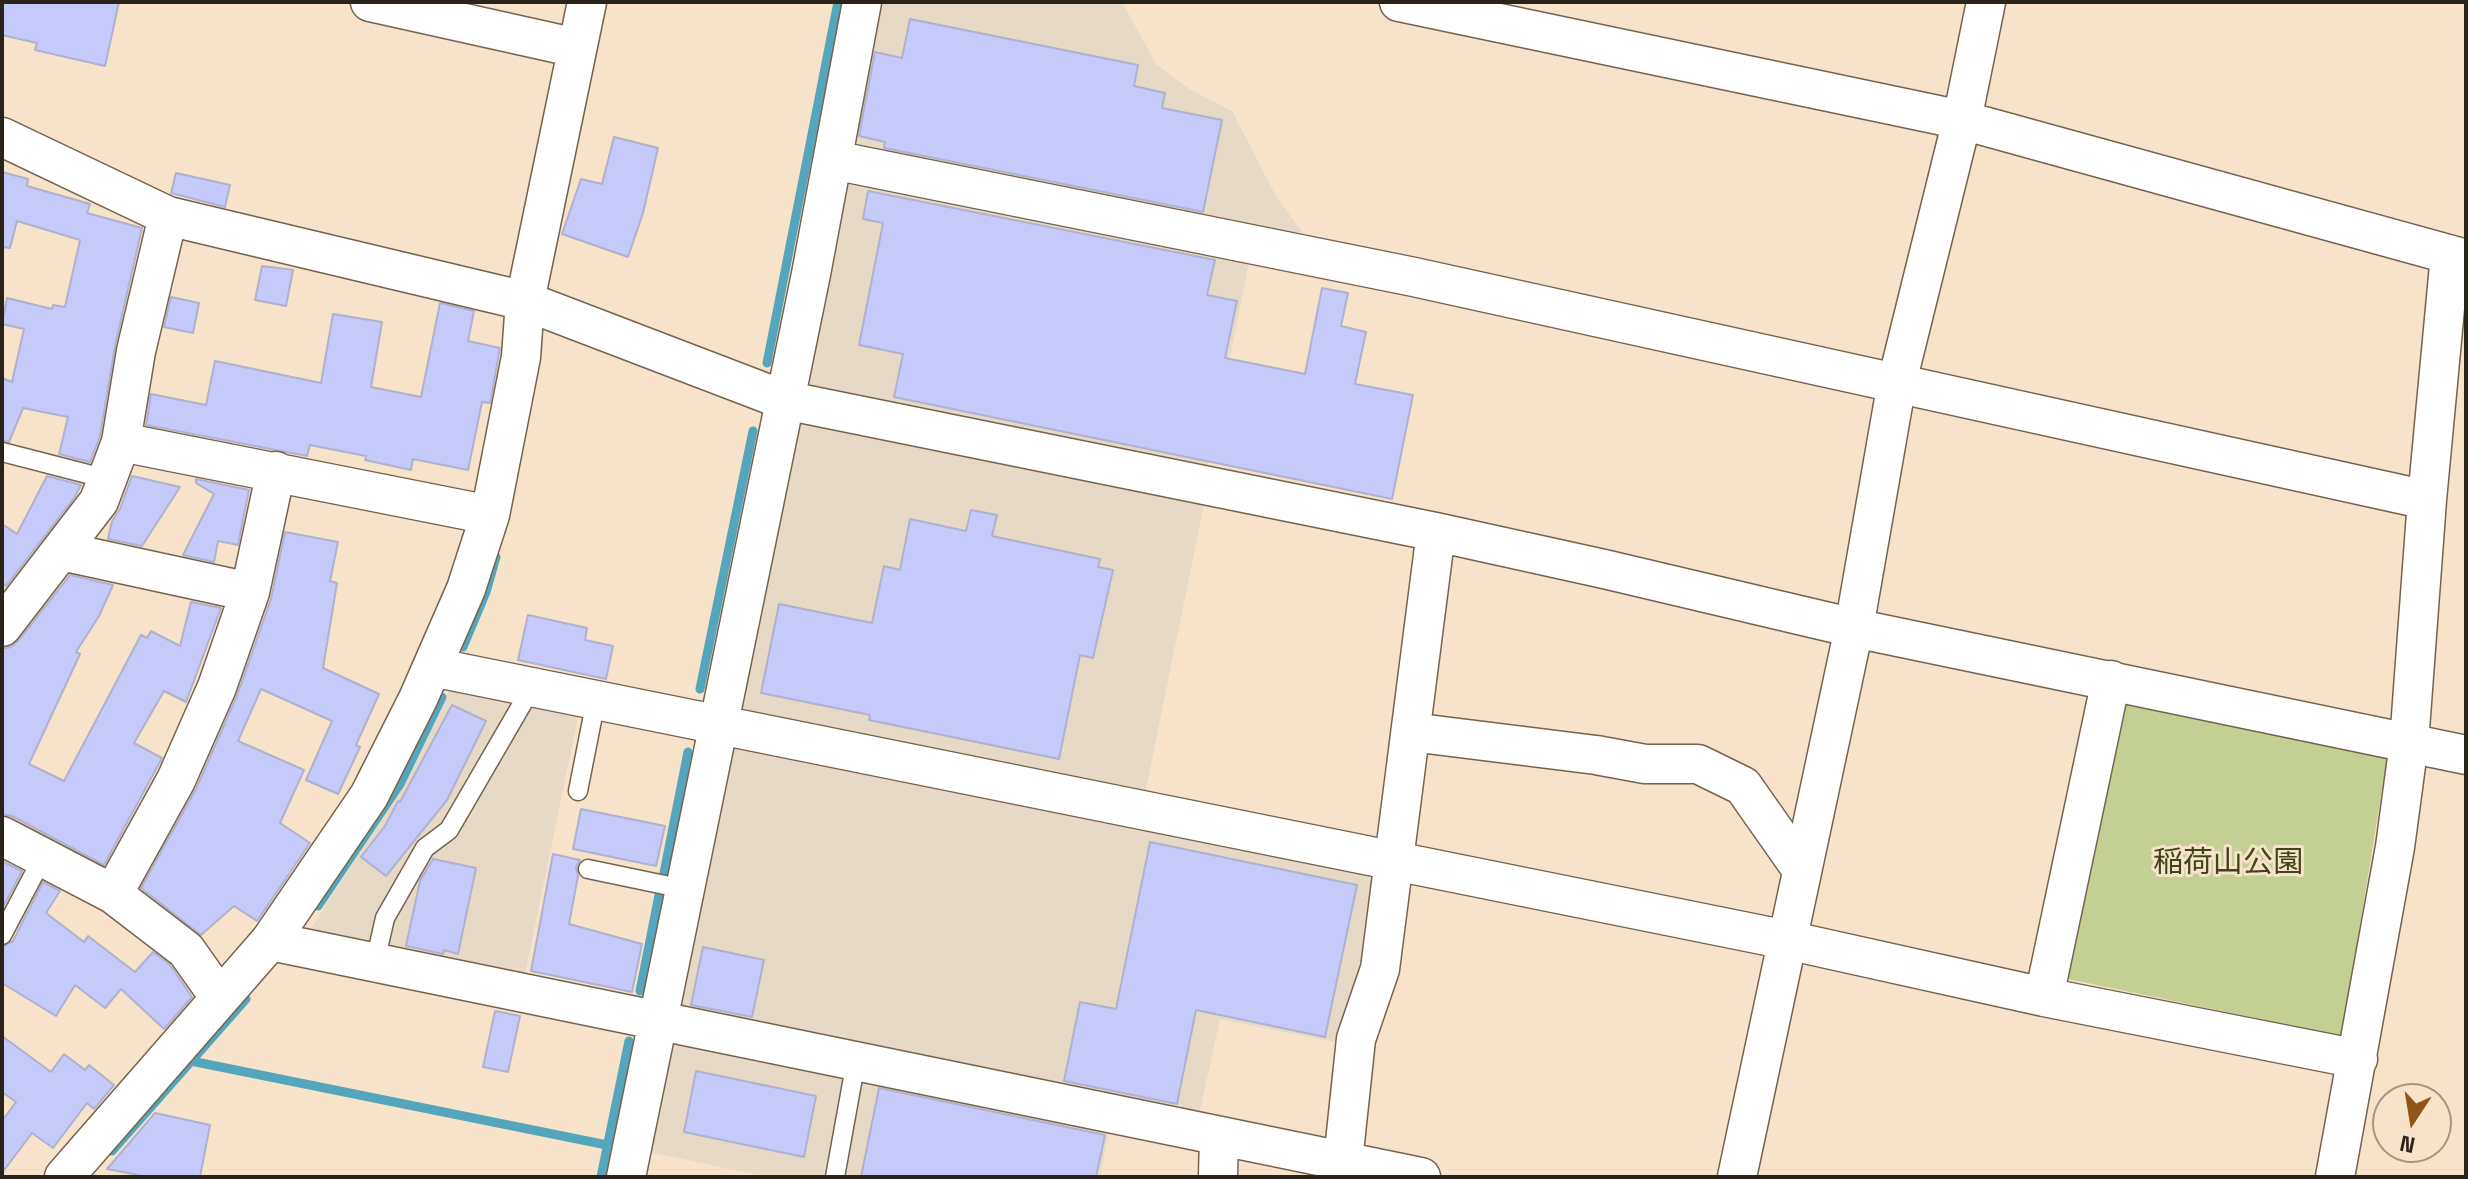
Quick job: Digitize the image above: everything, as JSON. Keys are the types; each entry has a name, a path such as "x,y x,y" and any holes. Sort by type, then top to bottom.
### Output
{"street":[{"path":"370,2 577,48"},
{"path":"75,1175 270,941 369,796 432,667 466,589 490,515 521,357 525,301 587,2"},
{"path":"626,1177 833,160 862,2"},
{"path":"1399,2 1962,120 2458,257 2427,500 2409,743 2395,847 2335,1177"},
{"path":"1737,1177 1854,628 1897,382 1962,120 1986,2"},
{"path":"2,137 168,216 525,301 784,400 1436,532 1854,628 2466,755"},
{"path":"833,160 1400,274 2427,500"},
{"path":"4,620 99,501 121,442 136,351 168,216"},
{"path":"121,442 490,515"},
{"path":"113,894 176,780 217,687 250,592 276,471"},
{"path":"1343,1161 1356,1039 1380,969 1436,532"},
{"path":"61,551 250,592"},
{"path":"432,667 1787,940 2044,997 2358,1059"},
{"path":"2044,997 2111,680"},
{"path":"1411,732 1645,764 1698,764 1743,786 1802,870"},
{"path":"2,836 113,894 186,950 220,998"},
{"path":"270,941 1421,1177"},
{"path":"1218,1177 1219,1136"}],"lane":[{"path":"2,452 107,479"},
{"path":"375,962 385,918 425,848 449,830 532,687"},
{"path":"578,791 596,700"},
{"path":"2,935 43,857"},
{"path":"588,869 684,889"},
{"path":"835,1177 856,1061"}],"shaded area":[{"path":"881,2 1122,2 1156,64 1189,89 1232,111 1277,198 1308,240 862,152 853,142"},
{"path":"853,179 1250,258 1208,466 812,386 804,375 842,186"},
{"path":"805,422 1204,504 1145,794 743,711 738,702 794,430"},
{"path":"452,685 579,712 524,979 307,935 403,785"},
{"path":"738,745 1370,870 1378,884 1366,960 1340,1043 1220,1019 1199,1115 686,1012 679,999 729,751"},
{"path":"681,1042 1110,1127 1100,1177 768,1177 649,1152 669,1047"}],"green space":[{"name":"稲荷山公園","path":"2120,697 2388,752 2342,1036 2063,978"}],"building":[{"path":"2,2 119,2 105,66 35,50 37,43 2,35"},
{"path":"910,19 1138,65 1134,86 1165,93 1162,108 1222,120 1203,212 884,148 885,142 859,136 875,52 902,58"},
{"path":"614,137 658,148 643,213 628,257 562,234 581,179 602,184"},
{"path":"2,172 28,179 27,186 90,204 87,213 142,228 115,346 100,436 90,462 59,454 68,417 23,408 9,442 2,440 2,378 12,382 24,329 2,324 7,298 52,309 53,305 65,307 80,240 17,221 10,248 2,247"},
{"path":"176,173 230,185 225,207 171,193"},
{"path":"868,191 1215,260 1207,295 1237,301 1225,358 1305,374 1322,288 1348,293 1341,326 1366,332 1355,384 1413,395 1392,499 894,397 903,354 859,345 883,223 863,219"},
{"path":"262,266 293,270 286,306 255,300"},
{"path":"171,297 199,303 193,333 164,327"},
{"path":"440,303 474,311 468,341 500,348 490,403 482,402 468,470 413,459 411,470 365,460 366,456 310,445 307,456 146,425 151,394 206,405 215,361 321,383 333,314 382,322 371,387 421,397"},
{"path":"47,476 81,485 6,586 2,583 2,524 17,534"},
{"path":"132,476 180,487 142,546 108,539 112,521 120,509"},
{"path":"196,479 249,490 238,545 218,541 214,562 183,555 214,494 196,483"},
{"path":"971,510 997,515 992,536 1100,559 1098,567 1113,570 1093,658 1080,655 1059,759 869,720 870,715 761,693 779,604 872,623 884,566 900,570 910,519 966,531"},
{"path":"285,532 338,542 330,581 337,583 323,668 379,694 356,745 360,747 338,794 306,780 332,721 261,689 238,741 304,770 280,823 310,843 257,921 234,906 201,935 141,888 196,789 237,696 271,599"},
{"path":"70,575 113,585 99,616 76,652 80,654 29,764 64,781 141,635 147,638 151,631 180,646 191,602 221,608 186,702 164,691 134,743 162,758 104,865 12,816 2,814 2,649 11,647 19,640"},
{"path":"528,615 587,628 585,640 613,646 606,679 518,660"},
{"path":"452,705 486,721 447,800 386,876 361,857 400,802"},
{"path":"581,809 665,826 656,866 573,849"},
{"path":"1150,842 1357,885 1325,1037 1196,1010 1177,1104 1064,1081 1080,1002 1116,1009"},
{"path":"553,854 580,860 576,867 578,876 569,924 642,944 632,992 531,971"},
{"path":"433,859 476,868 458,954 406,946 420,881"},
{"path":"2,861 22,871 2,909"},
{"path":"43,882 60,891 46,913 84,942 88,936 135,972 153,952 170,965 192,997 164,1029 121,989 105,1008 75,985 56,1016 2,983 2,947 13,941"},
{"path":"703,947 764,960 752,1017 691,1005"},
{"path":"495,1011 520,1016 508,1072 483,1067"},
{"path":"2,1036 51,1072 64,1054 85,1070 89,1065 114,1085 94,1109 87,1103 53,1148 32,1133 2,1173 2,1121 16,1102 2,1092"},
{"path":"696,1071 816,1096 804,1157 684,1132"},
{"path":"879,1088 1105,1135 1096,1177 861,1177"},
{"path":"155,1113 210,1125 200,1177 149,1177 107,1169"}],"waterway":[{"path":"767,363 838,2"},
{"path":"700,689 753,431"},
{"path":"463,647 486,592 496,557"},
{"path":"318,906 400,784 442,697"},
{"path":"664,873 688,752"},
{"path":"640,991 659,895"},
{"path":"112,1151 246,999"},
{"path":"601,1177 629,1041"},
{"path":"191,1061 607,1145"}]}
